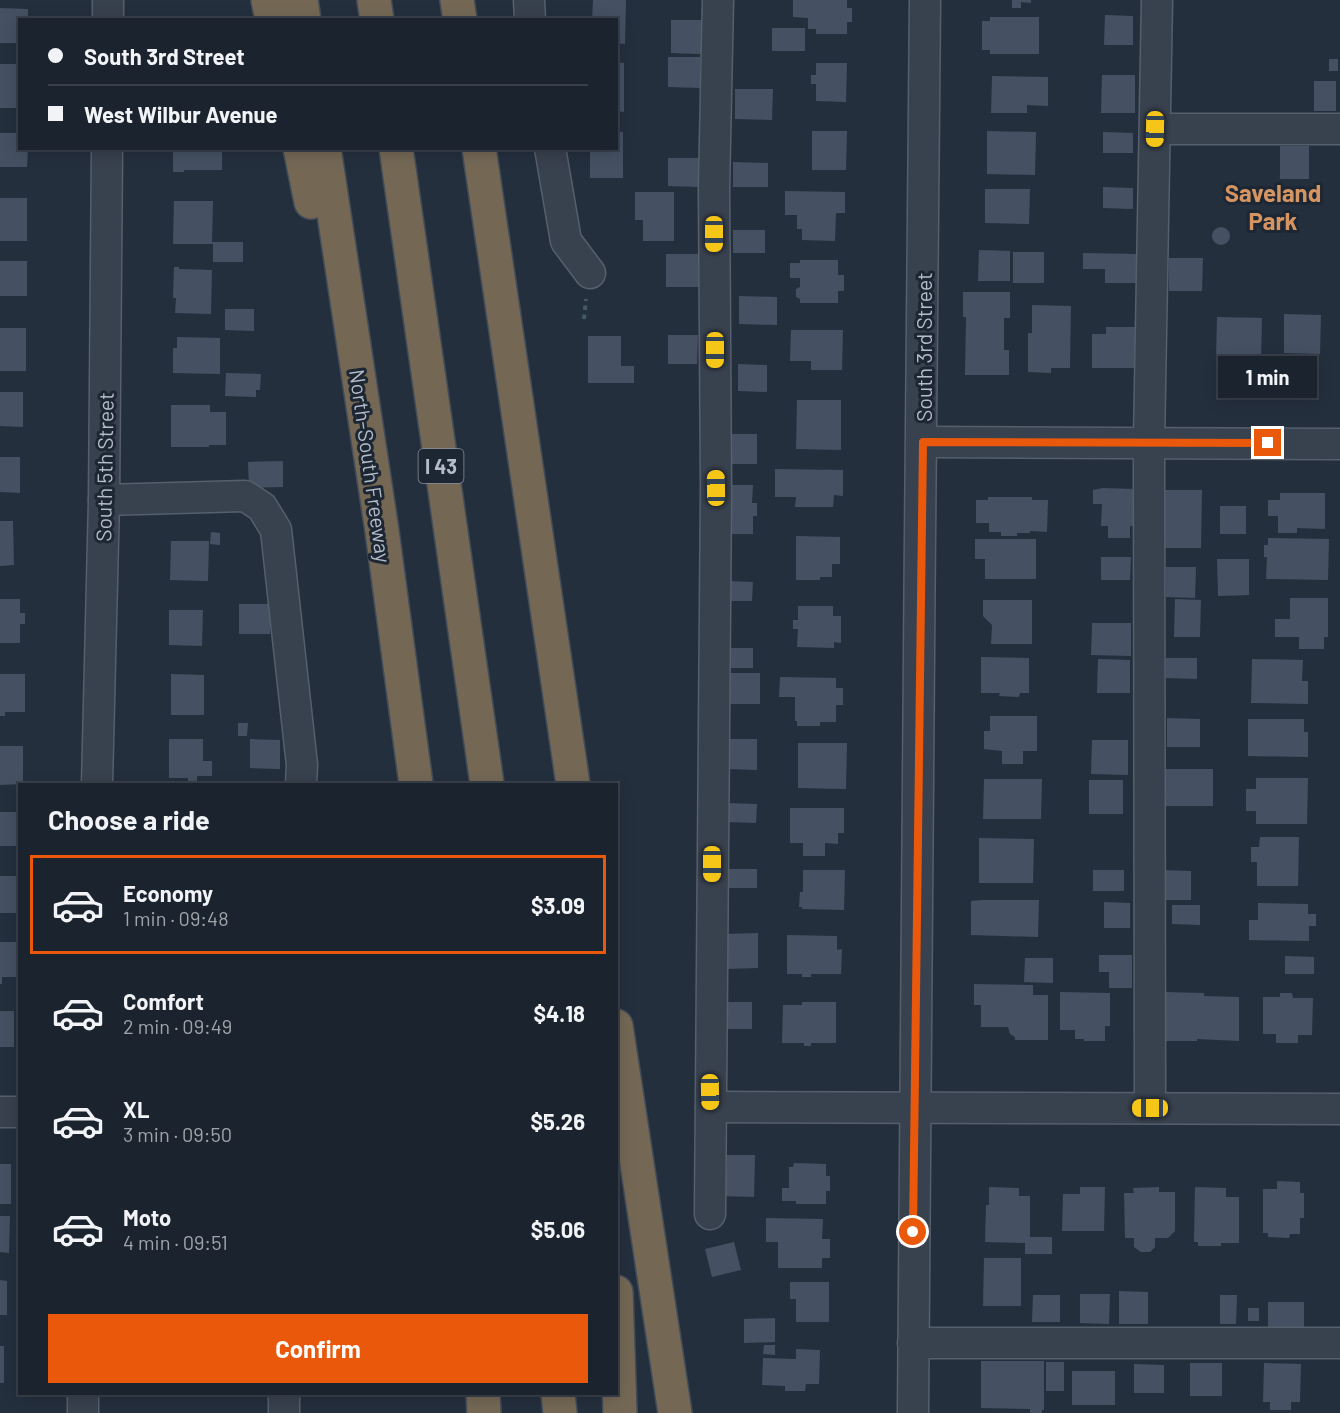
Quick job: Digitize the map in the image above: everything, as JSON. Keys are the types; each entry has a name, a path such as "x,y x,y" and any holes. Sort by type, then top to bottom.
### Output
{"highway":[{"path":"268,0 272,18"},
{"path":"301,0 304,18"},
{"path":"374,0 377,18"},
{"path":"457,0 460,18"},
{"path":"300,150 382,531"},
{"name":"North-South Freeway","path":"324,150 382,531 416,783"},
{"name":"I 43","path":"396,150 487,783"},
{"path":"479,150 573,783"},
{"path":"618,1039 675,1413"},
{"path":"618,1352 620,1413"},
{"path":"483,1395 483,1413"},
{"path":"558,1395 560,1413"}],"street":[{"path":"108,0 108,18"},
{"path":"529,0 530,18"},
{"path":"710,1214 716,488 714,188 718,0"},
{"name":"South 3rd Street","path":"913,1413 913,1107 923,442 925,0"},
{"path":"1150,1108 1149,442 1156,0"},
{"path":"1155,129 1340,129"},
{"name":"South 5th Street","path":"97,783 104,500 107,150"},
{"path":"550,150 566,241 590,273"},
{"path":"923,442 1340,444"},
{"path":"104,500 245,496 262,507 276,530 302,765 301,783"},
{"path":"711,1107 1340,1109"},
{"path":"0,1112 18,1112"},
{"path":"913,1343 1340,1343"},
{"path":"83,1395 83,1413"},
{"path":"284,1395 284,1413"}],"building":[{"path":"593,0 626,0 625,44 618,43 618,18 592,18"},
{"path":"793,0 847,0 847,8 852,8 852,22 847,22 847,34 816,34 816,29 808,29 808,18 793,17"},
{"path":"1012,0 1031,0 1031,3 1021,2 1021,8 1012,8"},
{"path":"0,8 28,9 28,18 18,18 18,43 0,43"},
{"path":"1105,15 1133,16 1133,45 1104,45"},
{"path":"990,17 1039,17 1039,54 990,54 990,50 982,50 982,21 990,21"},
{"path":"671,20 701,20 701,54 671,53"},
{"path":"772,28 805,28 805,51 772,51"},
{"path":"668,57 700,57 700,88 668,87"},
{"path":"1329,59 1338,59 1338,71 1329,71"},
{"path":"618,62 624,63 624,112 618,111"},
{"path":"816,63 847,63 846,102 816,101 816,84 811,84 811,75 816,75"},
{"path":"0,64 18,64 18,108 0,108"},
{"path":"1102,75 1135,75 1135,113 1101,113"},
{"path":"992,76 1048,77 1048,106 1027,105 1027,113 991,113"},
{"path":"1314,81 1336,81 1336,111 1314,111"},
{"path":"735,89 773,89 772,120 735,119"},
{"path":"618,131 623,132 623,178 590,178 590,150 618,150"},
{"path":"812,131 847,131 846,170 812,170"},
{"path":"987,131 1036,132 1035,175 987,174"},
{"path":"1103,132 1133,133 1133,153 1103,153"},
{"path":"0,133 18,133 18,150 28,150 27,167 0,167"},
{"path":"1280,146 1309,146 1309,179 1280,179"},
{"path":"173,150 222,150 222,170 173,172"},
{"path":"668,158 699,158 699,187 668,186"},
{"path":"733,162 768,163 768,187 733,187"},
{"path":"1103,187 1133,188 1133,209 1103,208"},
{"path":"985,189 1030,189 1029,224 985,223"},
{"path":"785,191 845,192 845,213 836,213 835,241 802,240 802,229 797,229 797,215 785,215"},
{"path":"635,192 674,192 674,241 643,241 643,220 635,220"},
{"path":"0,198 27,198 27,241 0,241"},
{"path":"174,201 213,201 212,242 243,242 243,262 213,262 213,244 173,244"},
{"path":"1221,227 1227,230 1230,236 1227,242 1221,245 1215,242 1212,236 1215,230"},
{"path":"733,230 765,230 765,253 733,253"},
{"path":"979,250 1010,251 1010,281 978,281"},
{"path":"1013,252 1044,252 1044,283 1013,283"},
{"path":"1083,253 1136,254 1136,283 1105,283 1105,269 1083,269"},
{"path":"666,254 699,254 699,287 666,287"},
{"path":"1169,258 1203,258 1202,291 1169,291"},
{"path":"800,260 838,260 838,275 844,275 844,291 838,291 838,303 800,303 800,299 796,297 796,289 800,287 800,278 790,278 790,263 800,263"},
{"path":"0,261 27,261 27,296 0,296"},
{"path":"174,267 212,270 211,314 175,313"},
{"path":"963,292 1010,292 1010,318 1004,318 1004,350 1009,350 1009,375 965,375 966,317 963,317"},
{"path":"739,296 777,297 777,325 739,324"},
{"path":"1032,305 1071,306 1070,368 1051,368 1051,373 1028,372 1028,333 1032,333"},
{"path":"225,309 254,309 254,331 225,330"},
{"path":"1284,314 1321,315 1320,354 1284,353"},
{"path":"1217,317 1262,318 1261,360 1216,360"},
{"path":"1106,327 1136,327 1136,368 1092,368 1092,334 1106,334"},
{"path":"0,328 26,328 26,371 0,371"},
{"path":"791,330 843,330 842,370 811,370 811,361 790,361"},
{"path":"668,335 698,335 697,364 668,364"},
{"path":"588,336 621,336 621,366 634,366 634,383 588,383"},
{"path":"177,337 220,338 220,374 173,373 173,348 177,348"},
{"path":"738,364 767,365 767,392 738,391"},
{"path":"226,373 261,374 260,390 256,390 256,397 225,396"},
{"path":"0,392 23,392 23,427 0,426"},
{"path":"797,400 841,400 841,450 796,449"},
{"path":"171,405 210,405 210,412 226,412 226,445 171,447"},
{"path":"729,434 757,434 757,464 728,464"},
{"path":"0,457 20,457 20,493 0,492"},
{"path":"283,461 283,487 249,488 248,462"},
{"path":"775,469 843,470 843,496 834,495 833,507 795,507 796,497 775,497"},
{"path":"726,485 753,485 752,503 757,503 757,516 753,516 753,534 725,534"},
{"path":"1134,489 1134,526 1130,526 1130,538 1108,538 1108,526 1101,526 1102,504 1093,504 1093,490"},
{"path":"1163,490 1202,490 1201,548 1163,548"},
{"path":"1280,493 1325,493 1325,529 1297,528 1297,533 1278,533 1278,516 1268,516 1268,500 1280,500"},
{"path":"988,497 1032,497 1032,500 1048,500 1047,532 1030,531 1030,533 1017,533 1017,536 1001,536 1001,532 989,532 989,523 976,523 976,500 988,500"},
{"path":"1220,506 1246,506 1246,534 1220,534"},
{"path":"0,521 13,521 14,565 0,566"},
{"path":"211,532 220,533 220,545 210,544"},
{"path":"796,536 840,537 840,564 832,564 832,577 820,577 820,580 796,580"},
{"path":"1268,538 1329,539 1328,580 1266,579 1267,557 1264,557 1264,545 1268,545"},
{"path":"975,539 1036,539 1036,579 985,579 985,559 975,559"},
{"path":"171,541 209,541 208,581 170,580"},
{"path":"1101,557 1131,557 1130,580 1101,580"},
{"path":"1217,559 1249,559 1249,595 1218,596"},
{"path":"1166,567 1196,567 1195,598 1166,597"},
{"path":"727,581 753,582 752,601 726,601"},
{"path":"1290,598 1328,598 1328,637 1324,637 1324,649 1299,649 1299,637 1275,637 1275,619 1290,619"},
{"path":"0,599 20,599 20,613 25,613 25,624 20,624 20,643 0,643"},
{"path":"1175,599 1201,600 1200,637 1174,637"},
{"path":"983,600 1032,600 1032,644 991,644 992,625 983,616"},
{"path":"239,604 270,604 270,634 239,634"},
{"path":"798,606 833,606 833,616 841,616 841,643 834,642 834,648 797,647 798,629 793,629 793,620 798,620"},
{"path":"169,610 203,610 202,646 169,645"},
{"path":"1092,623 1131,623 1131,656 1091,655"},
{"path":"726,648 753,648 753,668 726,668"},
{"path":"981,657 1029,658 1029,693 1020,693 1019,697 999,696 1000,693 981,693"},
{"path":"1166,658 1197,658 1197,679 1166,678"},
{"path":"1098,659 1130,660 1130,693 1097,693"},
{"path":"1252,659 1303,660 1302,681 1308,681 1308,704 1251,703"},
{"path":"728,673 760,673 760,704 727,704"},
{"path":"0,674 25,674 25,712 5,712 5,716 0,716"},
{"path":"171,674 204,675 204,715 171,715"},
{"path":"780,677 836,678 836,688 843,688 843,705 836,705 836,722 820,722 820,726 797,726 795,697 779,697"},
{"path":"990,716 1037,716 1037,751 1023,751 1023,764 1002,764 1002,751 984,749 984,731 990,731"},
{"path":"1167,718 1200,719 1200,747 1167,747"},
{"path":"1248,719 1304,719 1304,732 1308,732 1308,757 1248,756"},
{"path":"238,723 248,723 247,736 238,736"},
{"path":"169,739 203,739 203,761 212,761 212,776 197,776 197,783 188,783 188,778 169,778"},
{"path":"250,739 280,740 280,769 250,768"},
{"path":"728,739 757,739 757,770 728,769"},
{"path":"1092,740 1128,740 1128,775 1091,774"},
{"path":"798,743 847,743 846,789 798,788"},
{"path":"0,746 23,746 23,783 0,785"},
{"path":"1163,769 1213,769 1213,806 1163,806"},
{"path":"1256,778 1308,778 1307,824 1256,824 1256,811 1246,811 1246,789 1256,789"},
{"path":"984,779 1042,779 1041,819 983,819"},
{"path":"1089,780 1123,780 1123,814 1089,814"},
{"path":"727,803 757,804 756,823 727,822"},
{"path":"790,808 844,808 844,833 838,833 838,844 825,843 825,856 803,856 803,843 790,843"},
{"path":"0,812 18,812 18,846 0,846"},
{"path":"1260,837 1299,837 1298,886 1257,886 1257,862 1251,862 1251,847 1259,847"},
{"path":"979,838 1034,839 1033,883 979,883"},
{"path":"727,869 757,869 757,888 727,888"},
{"path":"803,870 845,870 844,910 799,907 800,892 803,892"},
{"path":"1093,870 1124,870 1124,891 1093,891"},
{"path":"1160,870 1191,871 1191,900 1160,900"},
{"path":"0,876 18,876 18,913 0,913"},
{"path":"1039,900 1038,937 971,935 971,901"},
{"path":"1104,902 1130,903 1130,928 1104,928"},
{"path":"1258,903 1308,904 1308,914 1316,914 1316,926 1309,926 1309,941 1249,940 1249,920 1258,920"},
{"path":"1172,905 1200,905 1200,925 1172,924"},
{"path":"758,933 758,968 725,969 724,934"},
{"path":"787,935 837,936 837,950 842,949 841,974 811,974 811,977 802,977 802,974 787,974"},
{"path":"0,942 16,942 16,977 2,977 2,984 0,984"},
{"path":"1099,955 1132,955 1132,988 1109,988 1109,972 1099,972"},
{"path":"1285,956 1314,957 1314,974 1285,974"},
{"path":"1025,958 1053,958 1053,983 1024,982"},
{"path":"974,984 1033,985 1033,995 1048,995 1048,1040 1015,1040 1008,1027 981,1027 981,1005 974,1005"},
{"path":"1060,992 1110,993 1110,1026 1105,1026 1105,1041 1075,1039 1075,1030 1060,1030"},
{"path":"1165,992 1239,997 1239,1041 1197,1039 1197,1041 1164,1041"},
{"path":"1280,993 1292,993 1293,998 1313,998 1312,1035 1298,1035 1298,1043 1276,1043 1276,1034 1263,1034 1263,997 1280,997"},
{"path":"724,1002 752,1002 752,1029 724,1029"},
{"path":"802,1002 836,1002 836,1043 811,1043 811,1046 804,1046 804,1043 782,1043 783,1005 802,1005"},
{"path":"0,1011 14,1011 14,1047 0,1047"},
{"path":"720,1155 755,1155 754,1197 719,1196"},
{"path":"794,1163 826,1164 826,1176 830,1176 830,1191 826,1191 826,1204 796,1204 796,1201 782,1201 782,1188 789,1188 789,1167 793,1167"},
{"path":"0,1164 11,1164 11,1204 0,1204"},
{"path":"1277,1181 1300,1182 1300,1193 1304,1193 1304,1218 1300,1218 1300,1234 1290,1234 1289,1238 1268,1237 1268,1233 1263,1233 1263,1189 1277,1189"},
{"path":"989,1187 1019,1188 1019,1196 1030,1196 1030,1237 1052,1237 1052,1254 1025,1254 1025,1243 985,1242"},
{"path":"1080,1187 1105,1187 1104,1231 1062,1231 1063,1194 1080,1194"},
{"path":"1159,1187 1159,1192 1175,1192 1175,1231 1168,1238 1155,1238 1155,1247 1150,1252 1141,1252 1134,1247 1134,1238 1125,1238 1124,1193 1134,1193 1133,1188"},
{"path":"1195,1187 1226,1188 1226,1197 1239,1197 1239,1243 1198,1246 1198,1242 1194,1242"},
{"path":"0,1216 10,1216 9,1253 0,1252"},
{"path":"766,1218 823,1219 822,1239 830,1239 830,1258 822,1258 822,1268 778,1268 778,1242 766,1242"},
{"path":"734,1242 741,1270 712,1277 705,1249"},
{"path":"984,1258 1021,1258 1021,1306 983,1306"},
{"path":"0,1280 7,1281 7,1315 0,1315"},
{"path":"790,1282 829,1282 829,1322 796,1322 796,1299 790,1299"},
{"path":"1119,1291 1148,1292 1148,1324 1119,1324"},
{"path":"1080,1294 1110,1294 1109,1324 1080,1323"},
{"path":"1033,1295 1060,1295 1060,1322 1032,1322"},
{"path":"1220,1295 1237,1295 1236,1324 1220,1324"},
{"path":"1268,1302 1304,1302 1304,1332 1268,1332"},
{"path":"1248,1308 1259,1308 1259,1321 1248,1321"},
{"path":"775,1318 775,1342 744,1343 744,1319"},
{"path":"764,1345 775,1345 775,1355 763,1354"},
{"path":"0,1346 4,1346 4,1383 0,1383"},
{"path":"796,1349 820,1350 819,1384 806,1384 805,1391 785,1391 785,1386 762,1385 763,1358 796,1359"},
{"path":"981,1361 1044,1361 1044,1410 1042,1413 1030,1413 1030,1409 981,1408"},
{"path":"1046,1362 1064,1362 1064,1391 1046,1391"},
{"path":"1190,1363 1222,1363 1222,1396 1190,1396"},
{"path":"1264,1363 1301,1364 1300,1402 1291,1402 1291,1410 1270,1410 1270,1402 1263,1402"},
{"path":"1134,1364 1164,1365 1164,1393 1134,1393"},
{"path":"1072,1371 1115,1371 1115,1405 1072,1405"}],"district":[{"name":"Saveland Park","path":"1273,206"}],"route":[{"path":"913,1232 923,442 1268,443"}]}
